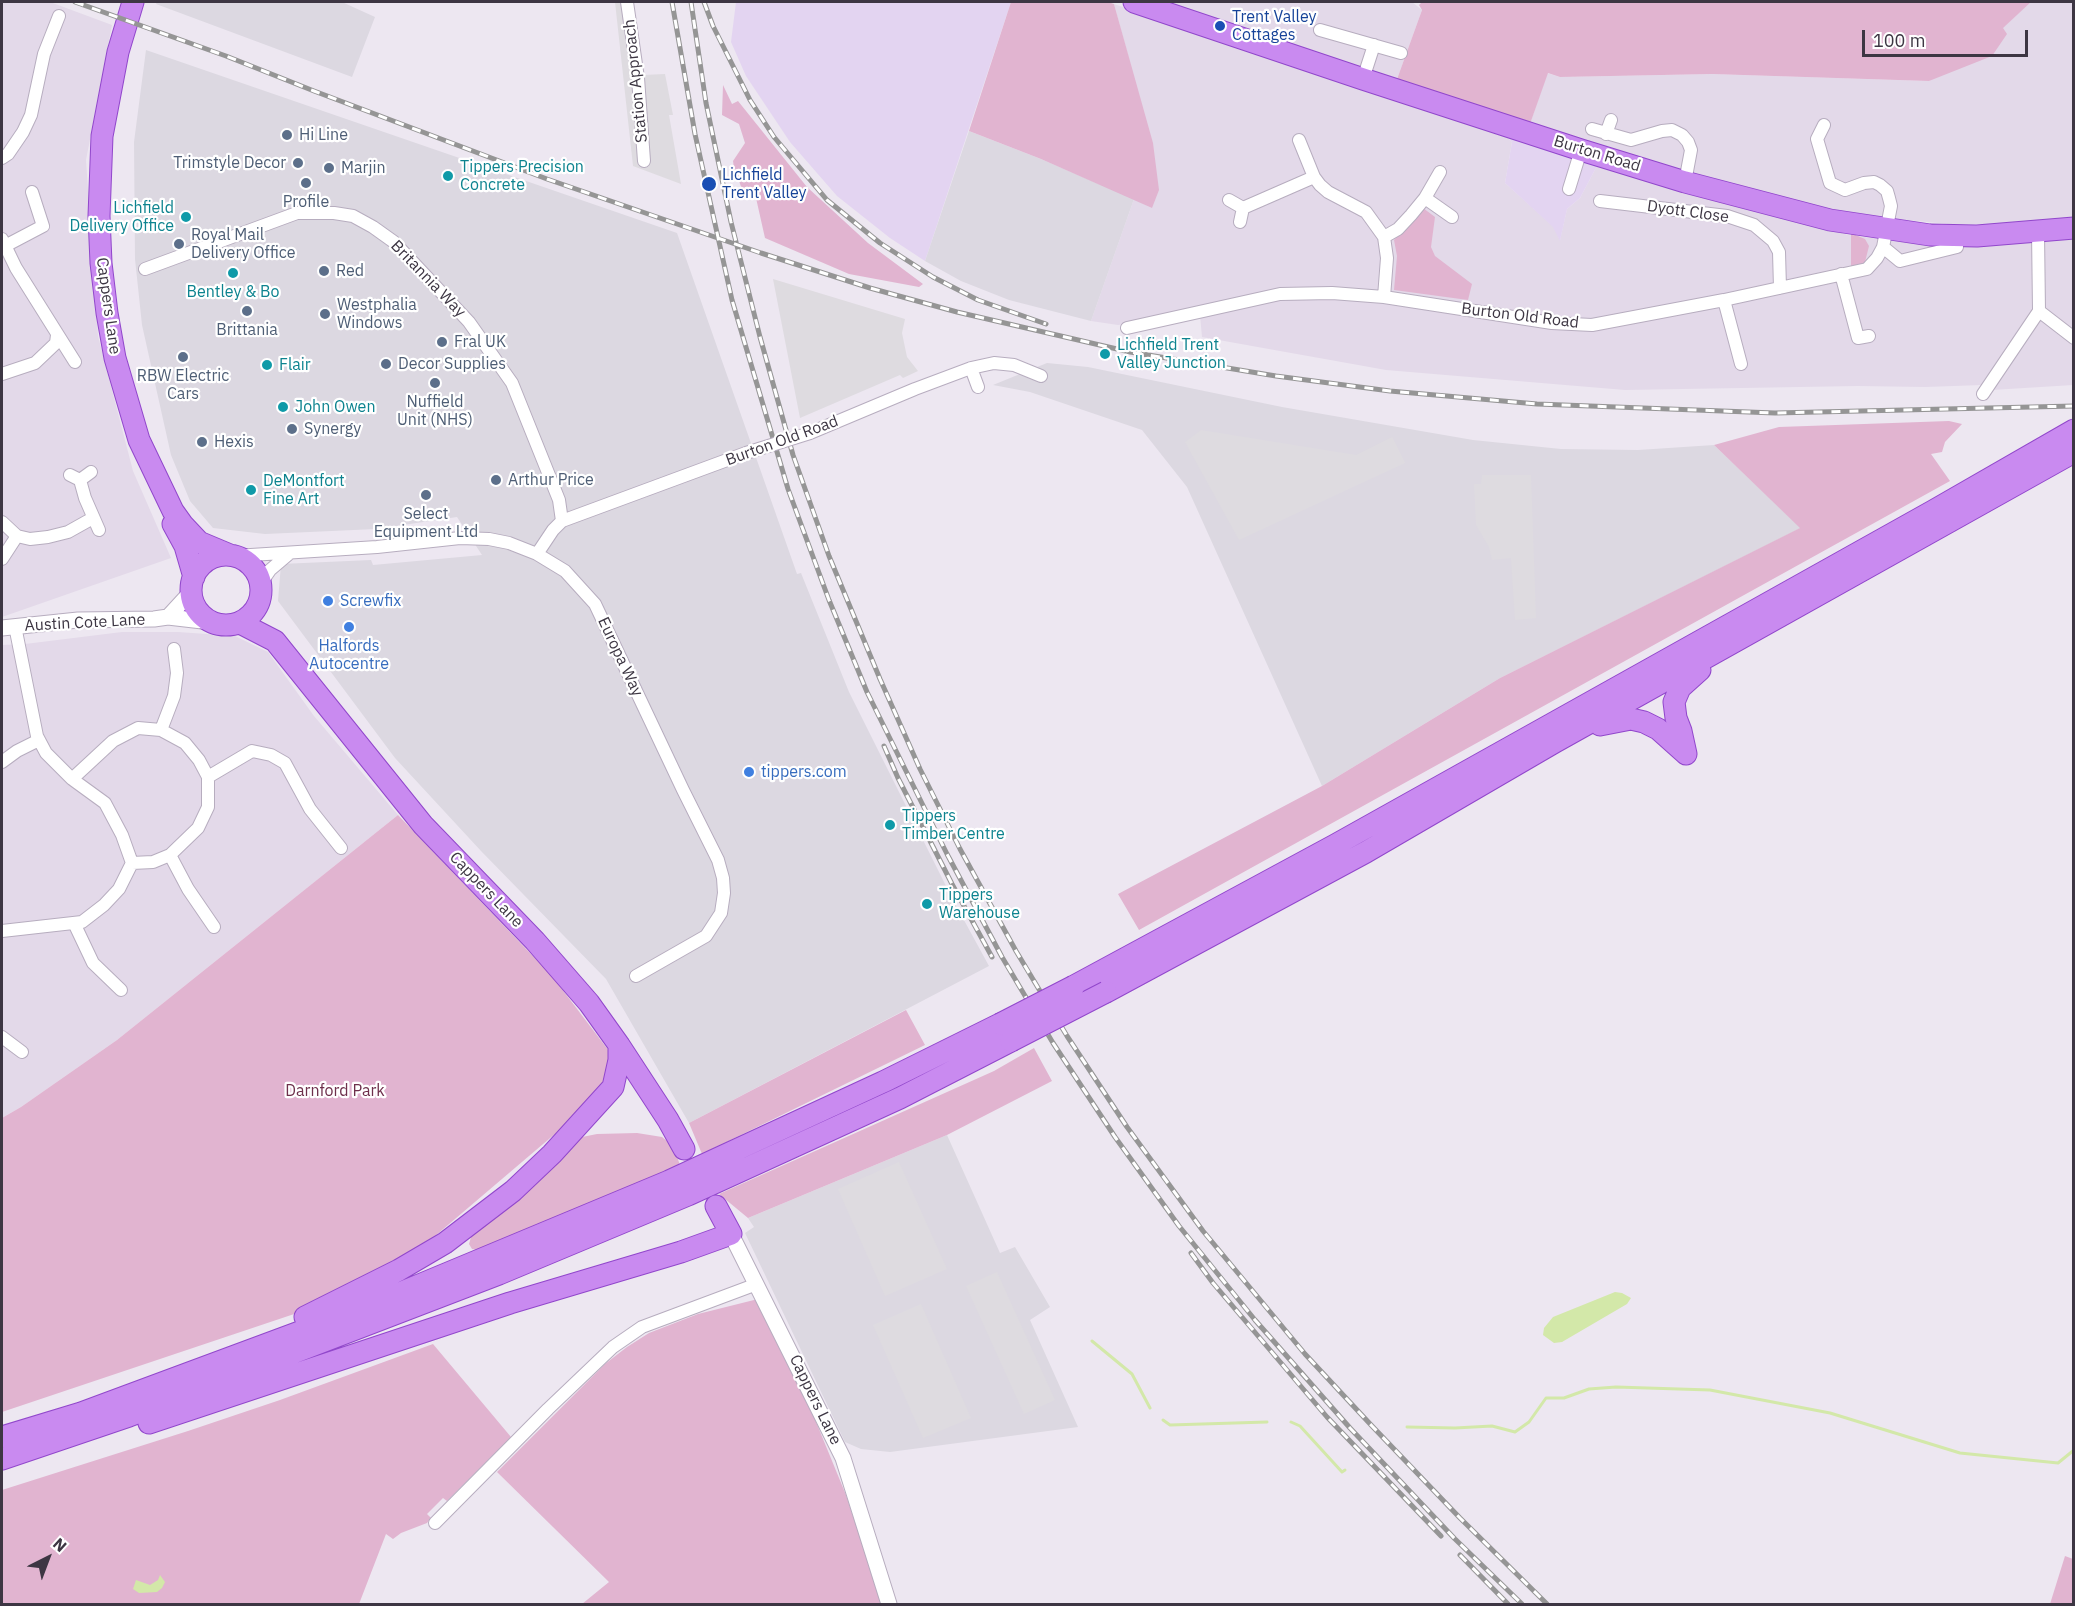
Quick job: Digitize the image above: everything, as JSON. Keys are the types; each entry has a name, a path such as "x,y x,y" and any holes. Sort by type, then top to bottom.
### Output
{"highway":[{"name":"Cappers Lane","path":"133,2 118,52 102,136 99,216 101,263 115,358 139,440 173,511 200,542 232,556"},
{"name":"Burton Road","path":"1134,2 1581,150 1685,182 1830,220 1885,238 1930,235 1965,236 2073,228"},
{"path":"2,1460 129,1416 499,1274 688,1195 900,1098 1006,1033 1074,986 1366,828 1933,511 2073,430"},
{"path":"2,1437 81,1413 364,1308 669,1181 883,1082 1106,992 1365,852 1555,742 2073,452"},
{"name":"Cappers Lane","path":"150,464 167,513 185,546 192,584"},
{"path":"219,556 232,556 252,566 261,585 261,598 250,617 240,622 224,625 211,622 197,610 192,584 200,567 208,560 219,556"},
{"name":"Cappers Lane","path":"261,585 275,641"},
{"name":"Cappers Lane","path":"240,622 275,641 423,825 535,941 589,1003 619,1045 684,1149"},
{"path":"1555,742 1604,723 1631,719 1658,729 1686,754 1674,702 1680,688 1692,676 1764,625"},
{"path":"135,1393 359,1292 445,1243 513,1191 537,1169 613,1087 619,1060 619,1045"},
{"path":"613,1087 631,1084 645,1086"},
{"name":"Cappers Lane","path":"716,1206 731,1234"},
{"path":"2,1465 113,1435 510,1303 681,1252 731,1234"}],"street":[{"name":"Station Approach","path":"627,2 638,78 644,161"},
{"path":"2,158 8,154 23,132 31,115 44,54 59,13"},
{"path":"1324,35 1401,53"},
{"path":"1363,79 1374,45"},
{"path":"1606,134 1611,120"},
{"path":"1824,125 1812,138 1830,183 1845,190 1874,182 1887,190 1891,206 1885,238 1900,261 1957,247"},
{"path":"1592,129 1631,140 1672,130 1682,135 1688,142 1690,150 1685,182"},
{"path":"1299,140 1314,177 1328,192 1366,212 1384,237 1387,258 1383,297"},
{"path":"1569,189 1581,150"},
{"path":"1384,237 1398,229 1425,198 1440,172"},
{"path":"1243,208 1314,177"},
{"path":"1619,203 1621,190"},
{"path":"32,192 43,226 3,243 16,268 75,362"},
{"path":"1425,198 1452,217"},
{"path":"1229,200 1243,208"},
{"name":"Dyott Close","path":"1600,201 1727,216 1754,225 1773,241 1779,252 1780,288"},
{"path":"1240,222 1243,208"},
{"name":"Britannia Way","path":"145,269 297,213 334,213 352,216 373,227 394,242 469,322 512,383 559,500 561,521"},
{"path":"1983,394 2039,311 2038,232"},
{"name":"Burton Old Road","path":"1127,327 1280,294 1383,297 1552,323 1592,325 1724,300 1867,268 1877,258 1885,238"},
{"path":"1841,274 1858,338 1869,336"},
{"path":"1724,300 1739,359 1751,352"},
{"path":"2039,311 2073,338"},
{"path":"2,374 35,363 56,343 57,335"},
{"name":"Burton Old Road","path":"561,521 746,453 810,433 971,368 994,363 1014,365 1041,376"},
{"path":"971,368 978,387"},
{"path":"91,472 75,478 99,530"},
{"path":"2,522 16,536 30,539 68,532 93,518"},
{"path":"537,554 561,521"},
{"path":"2,556 16,536"},
{"name":"Europa Way","path":"232,556 377,547 460,538 489,539 509,543 537,554 565,571 595,604 718,860 723,878 724,893 720,913 706,936 636,976"},
{"path":"261,585 270,570 290,553"},
{"name":"Austin Cote Lane","path":"168,617 192,584"},
{"name":"Austin Cote Lane","path":"8,627 78,620 168,617 211,622"},
{"path":"2,931 82,922 104,905 119,889 132,863 122,835 105,803 72,779 46,753 39,740 8,627"},
{"path":"161,730 174,696 177,673 174,649"},
{"path":"72,779 113,741 138,728 161,730 185,743 199,760 208,777 208,807 198,828 170,855 153,862 132,863"},
{"path":"2,762 39,740"},
{"path":"208,777 252,751 285,763 310,809 341,848"},
{"path":"170,855 188,889 214,927"},
{"path":"74,923 93,963 121,990"},
{"path":"2,1036 22,1052"},
{"name":"Cappers Lane","path":"731,1234 843,1458 889,1605"},
{"path":"435,1523 613,1347 642,1327 758,1284"}],"shaded area":[{"path":"2,2 50,2 112,25 86,160 98,336 133,471 171,558 2,617"},
{"path":"157,2 342,2 375,17 352,77 156,4"},
{"path":"615,2 631,2 643,75 665,74 673,115 669,115 681,184 633,166"},
{"path":"736,2 1011,2 925,261 890,238 837,196 790,142 746,76 731,42"},
{"path":"1163,2 1412,2 1422,10 1396,82"},
{"path":"2031,2 2073,2 2073,219 1948,224 1867,216 1796,204 1530,124 1547,73 1560,77 1712,74 1929,81 2002,28"},
{"path":"1114,4 1502,132 1512,142 1505,183 1554,227 1560,240 1567,209 1580,198 1598,164 1848,235 1922,242 2073,237 2073,385 1992,390 1982,385 1625,390 1386,370 1202,337 1200,315 1118,325 1091,321 1134,199 1152,208 1141,104"},
{"path":"146,50 677,233 797,574 801,573 849,692 953,900 989,966 689,1123 606,979 481,851 395,758 278,601 281,564 371,560 373,565 482,555 457,517 376,529 265,534 213,528 190,501 171,455 142,325 135,259 134,142"},
{"path":"969,131 1134,199 1091,321 1009,300 961,281 925,261"},
{"path":"1502,132 1598,164 1580,198 1567,209 1560,241 1553,227 1505,183 1512,142"},
{"path":"773,279 905,319 902,333 907,357 918,371 903,378 900,375 800,418"},
{"path":"1047,363 1088,367 1282,407 1473,440 1561,449 1638,450 1714,445 1801,528 1500,678 1322,786 1187,487 1142,430 1030,392 993,385"},
{"path":"1201,430 1356,455 1392,437 1405,463 1239,540 1185,442"},
{"path":"1482,475 1531,475 1536,618 1515,620 1511,558 1492,560 1489,547 1476,525 1474,484 1481,484"},
{"path":"122,632 178,632 235,636 268,652 314,716 398,815 117,1040 2,1118 2,645"},
{"path":"947,1135 1000,1253 1015,1247 1050,1307 1030,1320 1078,1427 890,1452 861,1449 845,1442 745,1233 754,1227 748,1218"},
{"path":"899,1162 947,1269 885,1296 838,1189"},
{"path":"997,1272 1055,1400 1024,1414 966,1286"},
{"path":"1615,1292 1631,1298 1627,1304 1562,1342 1554,1343 1543,1335 1544,1328 1553,1317"},
{"path":"921,1304 971,1418 923,1438 873,1325"},
{"path":"160,1575 165,1582 157,1592 139,1593 133,1589 136,1580 150,1585 158,1580"}],"green space":[{"path":"1011,2 1108,2 1114,4 1153,143 1159,190 1152,208 1041,159 969,131"},
{"path":"1422,2 2031,2 2003,28 2007,34 1992,56 1929,81 1712,74 1560,77 1548,73 1530,124 1396,82 1422,10 1419,5"},
{"path":"723,85 732,104 738,101 807,187 868,243 923,284 919,287 849,274 765,238 756,198 745,197 734,168 733,161 745,143 739,124 722,115"},
{"path":"1423,208 1435,217 1431,247 1435,256 1472,284 1468,300 1394,290 1397,256 1394,240"},
{"path":"1851,233 1865,239 1869,246 1865,262 1851,267"},
{"path":"1949,421 1962,424 1945,442 1942,452 1931,454 1950,481 1139,930 1118,894 1322,786 1500,678 1800,528 1714,445 1779,427"},
{"name":"Darnford Park","path":"398,815 552,976 609,1051 612,1066 604,1085 576,1116 435,1236 324,1304 2,1412 2,1118 117,1040"},
{"path":"906,1010 925,1045 702,1154 689,1123"},
{"path":"1034,1048 1052,1081 947,1135 748,1218 719,1194 994,1071"},
{"path":"637,1133 662,1137 673,1146 680,1165 479,1250 472,1249 469,1244 471,1237 552,1169 582,1137 597,1134"},
{"path":"758,1299 814,1417 846,1495 882,1604 582,1604 609,1582 497,1472 605,1364 627,1347 649,1333 698,1314"},
{"path":"433,1344 511,1437 447,1501 443,1498 427,1514 431,1518 427,1523 401,1533 393,1539 386,1534 359,1604 2,1604 2,1490 280,1400"},
{"path":"2065,1556 2073,1559 2073,1604 2050,1604"}],"waterway":[{"path":"1092,1341 1132,1374 1150,1408"},
{"path":"1407,1427 1492,1426 1515,1432 1529,1422 1546,1398 1564,1398 1589,1389 1616,1387 1710,1390 1830,1413 1960,1453 2058,1463 2074,1450"},
{"path":"1163,1420 1170,1425 1267,1422"},
{"path":"1291,1422 1300,1426 1342,1472 1345,1470"}],"railway":[{"path":"75,2 226,56 547,179 761,253 870,288 957,312 1130,352 1276,376 1390,391 1537,404 1775,413 2074,406"},
{"path":"672,2 695,134 732,300 788,489 829,600 867,692 947,854 1002,957 1053,1043 1115,1137 1179,1226 1255,1320 1350,1428 1455,1539 1522,1604"},
{"path":"691,2 706,103 731,222 793,455 829,556 880,679 920,769 960,849 1016,951 1067,1036 1127,1127 1203,1231 1305,1354 1460,1518 1547,1604"},
{"path":"704,2 713,26 750,100 774,137 827,200 880,243 933,277 978,300 1046,324"},
{"path":"884,746 952,884 992,957"},
{"path":"1191,1253 1213,1283 1327,1417 1441,1536"},
{"path":"1460,1555 1508,1604"}],"place":[{"name":"Trent Valley Cottages","path":"1220,26"},
{"name":"Hi Line","path":"287,135"},
{"name":"Trimstyle Decor","path":"298,163"},
{"name":"Marjin","path":"329,168"},
{"name":"Tippers Precision Concrete","path":"448,176"},
{"name":"Profile","path":"306,183"},
{"name":"Lichfield Trent Valley","path":"709,184"},
{"name":"Lichfield Delivery Office","path":"186,217"},
{"name":"Royal Mail Delivery Office","path":"179,244"},
{"name":"Red","path":"324,271"},
{"name":"Bentley & Bo","path":"233,273"},
{"name":"Brittania","path":"247,311"},
{"name":"Westphalia Windows","path":"325,314"},
{"name":"Fral UK","path":"442,342"},
{"name":"Lichfield Trent Valley Junction","path":"1105,354"},
{"name":"RBW Electric Cars","path":"183,357"},
{"name":"Decor Supplies","path":"386,364"},
{"name":"Flair","path":"267,365"},
{"name":"Nuffield Unit (NHS)","path":"435,383"},
{"name":"John Owen","path":"283,407"},
{"name":"Synergy","path":"292,429"},
{"name":"Hexis","path":"202,442"},
{"name":"Arthur Price","path":"496,480"},
{"name":"DeMontfort Fine Art","path":"251,490"},
{"name":"Select Equipment Ltd","path":"426,495"},
{"name":"Screwfix","path":"328,601"},
{"name":"Halfords Autocentre","path":"349,627"},
{"name":"tippers.com","path":"749,772"},
{"name":"Tippers Timber Centre","path":"890,825"},
{"name":"Tippers Warehouse","path":"927,904"}]}
